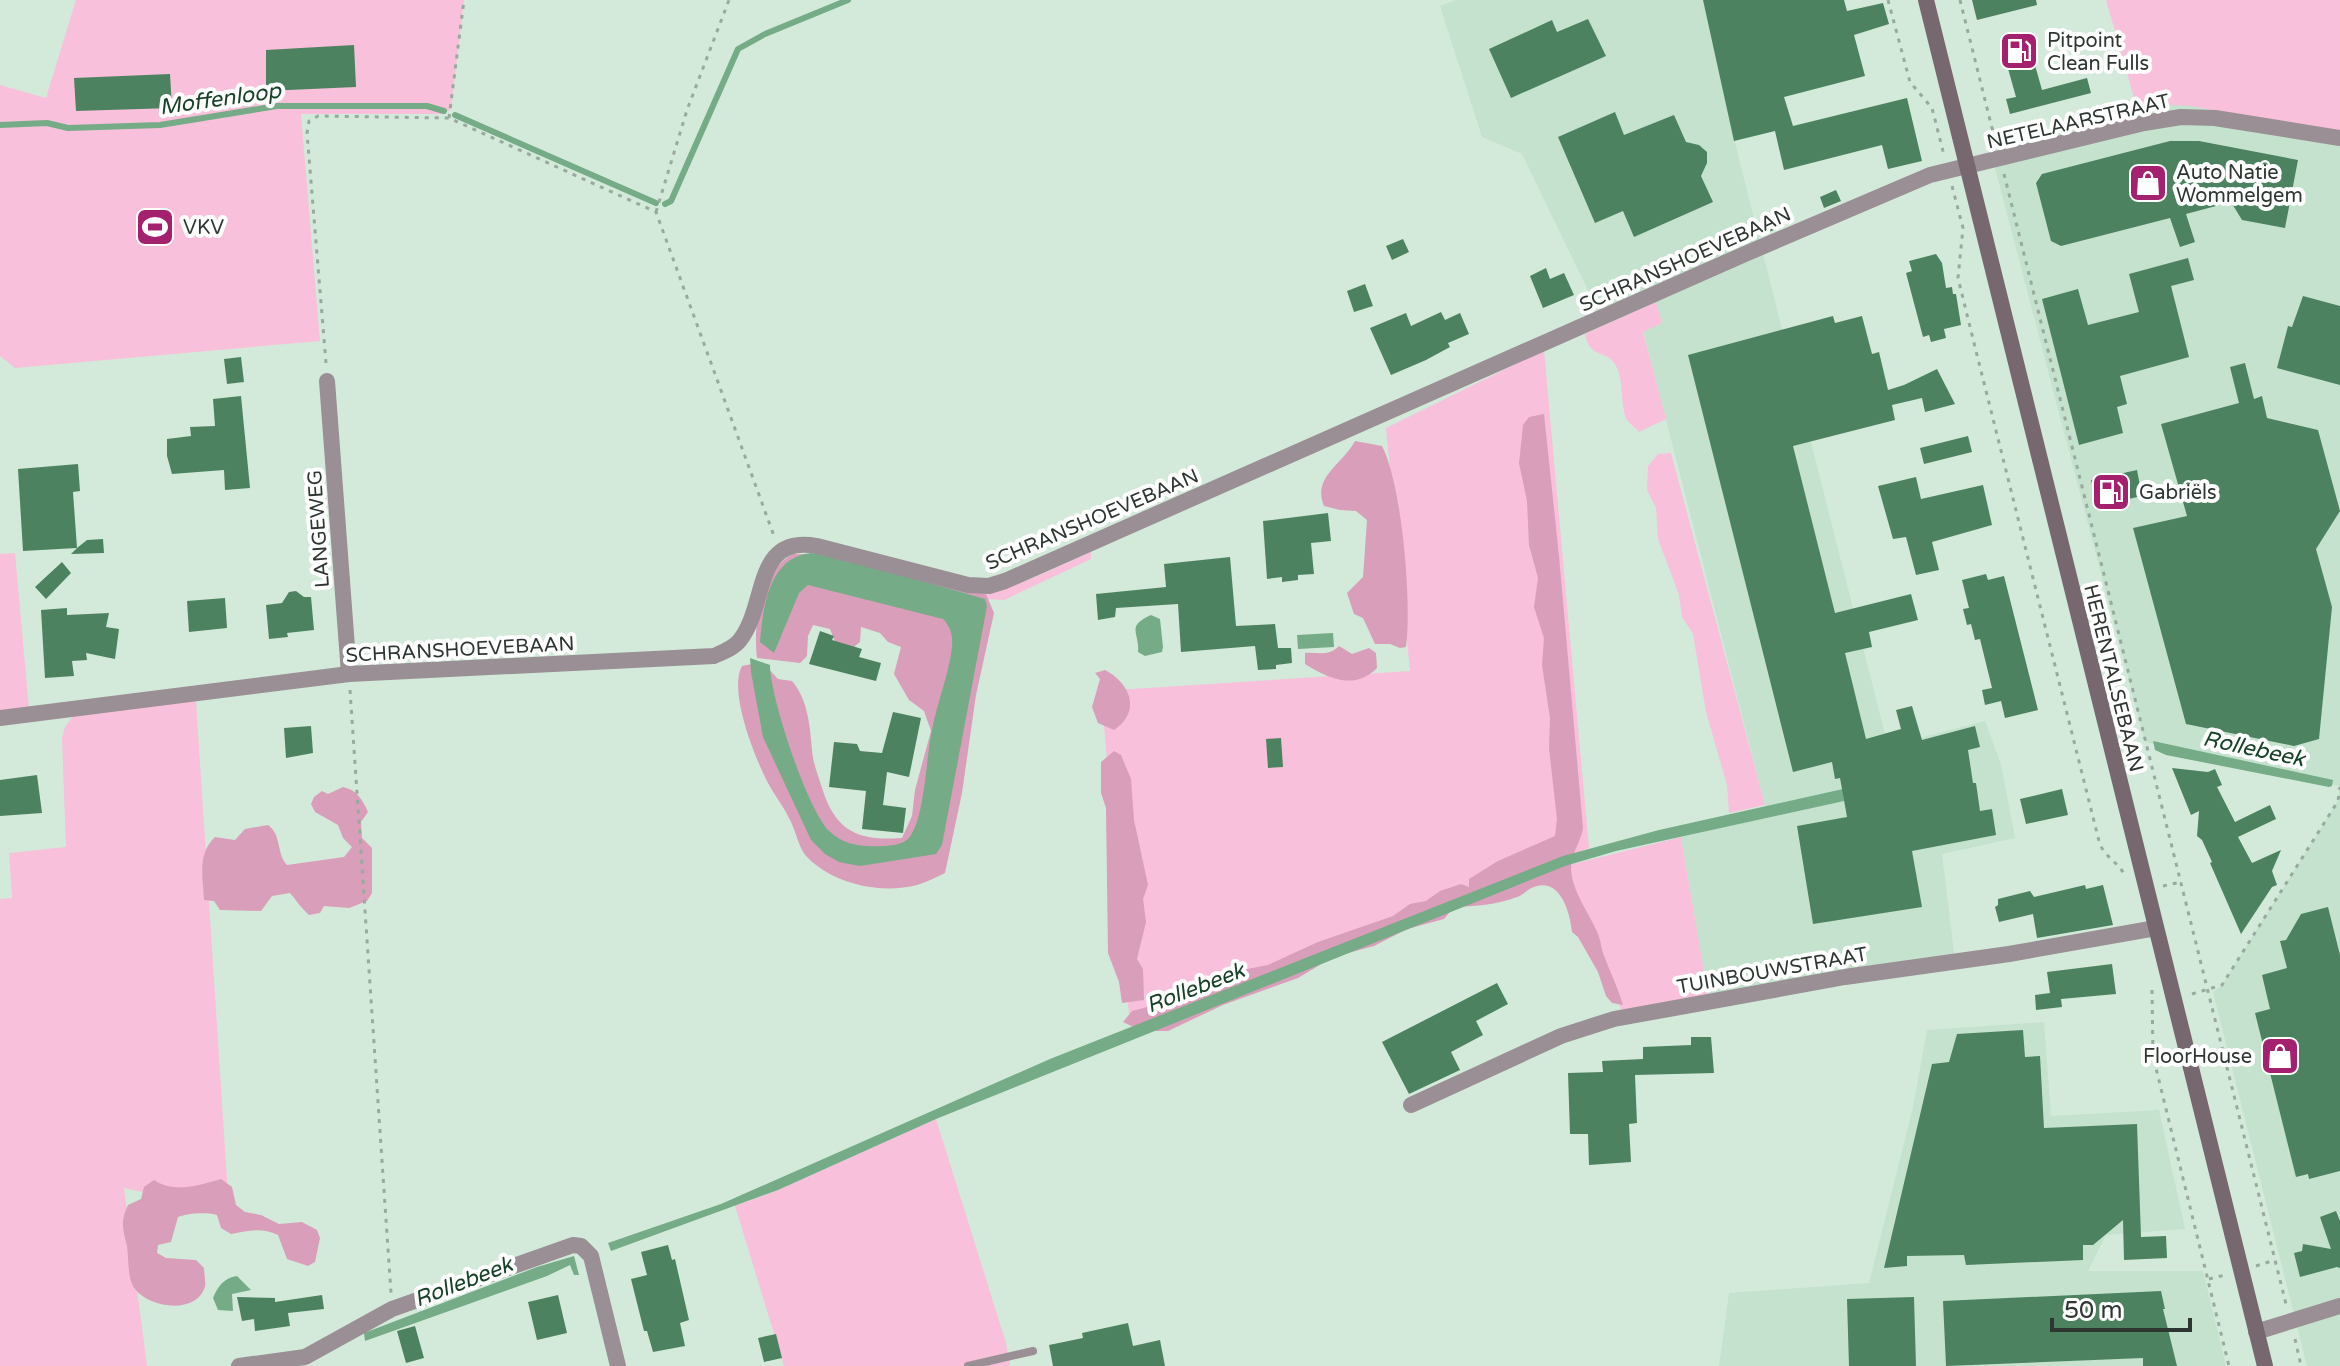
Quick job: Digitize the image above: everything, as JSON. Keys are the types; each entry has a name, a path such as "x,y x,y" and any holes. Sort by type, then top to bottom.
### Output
{"main road":[{"name":"HERENTALSEBAAN","path":"1926,0 2265,1366"}],"street":[{"name":"NETELAARSTRAAT","path":"1968,168 2144,123 2181,117 2215,118 2340,138"},
{"name":"SCHRANSHOEVEBAAN","path":"0,718 349,674 714,656 740,641 765,577 780,551 786,546 804,543 968,585 989,586 1930,175 1968,168"},
{"name":"LANGEWEG","path":"327,381 349,674"},
{"name":"TUINBOUWSTRAAT","path":"1411,1105 1561,1036 1614,1019 1845,977 2009,954 2156,928"},
{"path":"239,1366 305,1362 392,1309 573,1245 581,1246 591,1256 618,1366"},
{"path":"2256,1332 2340,1306"}],"lane":[{"path":"968,1366 1033,1351"}],"path":[{"path":"449,118 464,0"},
{"path":"729,0 687,110 656,212 780,551"},
{"path":"1888,0 1910,82 1932,108 1963,228 1958,278 2099,841 2104,854 2121,869 2124,876"},
{"path":"1960,0 2301,1366"},
{"path":"327,381 307,133 309,121 318,116 449,118 656,212"},
{"path":"349,674 392,1309"},
{"path":"2153,1003 2222,985 2338,801 2340,787"},
{"path":"2152,985 2153,1056 2229,1366"}],"shaded area":[{"name":"VKV","path":"76,0 464,0 451,109 443,114 301,114 320,341 15,368 0,356 0,85 46,98"},
{"path":"1456,0 1703,0 1739,159 1888,746 1985,721 2001,764 2015,838 1942,854 1955,961 1709,1001 1681,837 1768,817 1636,303 1601,317 1522,154 1482,137 1440,6"},
{"path":"2106,0 2340,0 2340,132 2190,106 2155,104 2137,108"},
{"path":"2155,104 2190,105 2340,136 2340,786 2145,742 1989,145"},
{"path":"1656,302 1662,323 1643,332 1666,419 1639,432 1626,418 1617,368 1609,358 1591,348 1585,334"},
{"path":"1544,350 1589,848 1130,1026 1101,691 1410,671 1386,428"},
{"path":"1544,414 1583,828 1573,858 1572,878 1598,934 1623,1005 1612,1003 1606,996 1598,972 1572,932 1562,898 1551,887 1543,885 1501,902 1454,907 1444,919 1407,929 1374,946 1333,957 1298,978 1223,1005 1168,1031 1142,1031 1123,1022 1132,1011 1163,1003 1184,984 1197,980 1214,984 1242,970 1268,965 1318,942 1393,916 1410,904 1426,901 1440,891 1461,884 1469,887 1469,879 1498,861 1555,836 1557,819 1549,748 1550,718 1542,665 1544,638 1534,607 1538,578 1529,545 1527,501 1519,463 1523,425 1529,417"},
{"path":"1355,441 1382,446 1395,488 1404,544 1408,602 1406,647 1375,644 1363,618 1354,614 1347,593 1363,577 1367,520 1356,511 1324,506 1321,496 1325,479"},
{"path":"1671,453 1765,805 1729,813 1727,785 1706,712 1693,634 1682,617 1679,595 1658,539 1656,508 1647,490 1648,466 1658,454"},
{"path":"1091,552 1091,559 1004,600 985,599 985,594 1028,580"},
{"path":"15,553 29,709 0,713 0,554"},
{"path":"811,553 827,554 985,599 987,606 942,845 936,854 860,866 839,862 825,854 811,840 763,737 750,658 770,665 776,701 791,752 810,800 829,831 847,842 866,846 896,845 909,838 922,802 932,730 950,657 951,632 943,619 808,585 799,593 774,653 760,642 763,614 771,586 786,564"},
{"path":"792,554 841,555 986,594 994,613 976,695 962,793 945,873 917,885 874,888 845,881 819,867 802,850 790,820 756,758 738,691 742,666 762,662 778,679 792,681 798,689 808,718 815,766 834,815 851,831 861,835 902,838 912,816 915,790 931,731 924,711 909,700 894,674 901,647 888,642 880,633 861,627 860,642 844,655 840,654 830,629 813,625 808,636 807,656 800,663 757,658 756,630 761,600 772,573"},
{"path":"1151,615 1160,619 1163,647 1162,652 1145,656 1138,652 1136,627"},
{"path":"1333,633 1334,647 1298,649 1297,635"},
{"path":"1339,646 1352,654 1369,648 1376,653 1377,668 1368,675 1350,681 1323,674 1305,664 1305,653 1327,653"},
{"path":"1105,670 1121,682 1129,698 1128,714 1114,730 1098,723 1092,707 1100,679 1095,673"},
{"path":"196,701 229,1211 124,1188 147,1366 0,1366 0,899 12,898 9,853 66,847 62,738 73,716"},
{"path":"2153,741 2333,780 2332,786 2166,755 2155,750"},
{"path":"1114,751 1121,755 1131,779 1134,820 1148,885 1143,899 1146,922 1137,959 1143,969 1144,1000 1122,1003 1119,982 1108,953 1106,808 1101,793 1101,762"},
{"path":"343,787 358,796 368,812 361,822 362,838 372,848 372,893 367,901 349,908 324,906 320,913 309,915 290,893 272,896 261,911 220,910 214,901 204,900 203,858 215,837 235,840 245,829 268,825 275,834 287,865 344,857 352,847 343,838 338,825 315,812 311,804 322,791 328,794"},
{"path":"2340,787 2340,1366 2307,1366 2213,992 2222,985 2338,801"},
{"path":"1843,789 1844,801 1616,851 1565,866 936,1119 778,1190 611,1251 608,1243 721,1204 1050,1059 1563,856 1659,830"},
{"path":"1681,837 1709,1001 1624,1017 1565,866"},
{"path":"2044,1022 2051,1116 2159,1110 2185,1229 2106,1235 2088,1271 2203,1271 2226,1366 1719,1366 1729,1293 1869,1283 1913,1107 1927,1030"},
{"path":"936,1119 1006,1343 1010,1366 784,1366 735,1206"},
{"path":"221,1179 232,1187 236,1205 245,1212 261,1215 279,1224 302,1222 317,1230 320,1238 315,1262 308,1266 287,1259 278,1235 254,1230 231,1234 221,1228 217,1215 187,1215 178,1217 171,1242 158,1245 157,1253 166,1258 196,1260 204,1268 205,1287 200,1296 192,1302 172,1306 142,1296 132,1285 129,1274 123,1226 128,1205 141,1199 144,1187 154,1180 170,1187 179,1187"},
{"path":"574,1256 579,1275 574,1275 570,1265 365,1341 364,1333 537,1267"},
{"path":"237,1276 251,1290 232,1294 233,1311 218,1310 213,1298 217,1290 225,1281"}],"building":[{"path":"1703,0 1844,0 1847,11 1883,3 1889,24 1854,35 1865,76 1784,97 1793,126 1907,98 1922,161 1888,169 1882,145 1784,170 1775,131 1734,141"},
{"path":"1972,0 2036,0 2037,5 1977,20"},
{"path":"1588,19 1606,56 1511,98 1489,49 1552,20 1557,32"},
{"path":"354,45 356,87 266,91 266,50"},
{"path":"2033,58 2042,90 2087,78 2091,93 2010,114 2006,99 2016,97 2007,65"},
{"path":"170,74 172,108 76,111 74,78"},
{"path":"1615,112 1624,135 1674,115 1686,142 1699,145 1707,152 1707,163 1701,176 1713,202 1634,237 1623,211 1595,223 1558,137"},
{"path":"2170,141 2199,141 2298,160 2285,228 2242,220 2231,202 2186,214 2195,242 2180,247 2170,218 2061,246 2051,241 2036,183 2042,174"},
{"path":"1836,190 1841,201 1824,208 1820,197"},
{"path":"1778,212 1783,226 1767,233 1761,219"},
{"path":"1403,239 1409,252 1392,260 1386,246"},
{"path":"1936,254 1942,263 1946,288 1952,287 1953,294 1956,294 1961,325 1944,329 1946,338 1931,342 1929,335 1923,337 1906,273 1912,271 1909,261"},
{"path":"2188,258 2194,280 2171,286 2189,357 2120,376 2127,404 2117,407 2123,433 2079,445 2042,299 2078,289 2088,325 2139,312 2129,274"},
{"path":"1546,268 1550,279 1564,273 1574,295 1543,308 1530,276"},
{"path":"1365,284 1373,306 1354,312 1347,291"},
{"path":"2303,296 2340,306 2340,385 2277,368 2288,326 2292,327"},
{"path":"1441,312 1445,320 1460,313 1469,334 1448,343 1450,347 1426,360 1391,375 1370,328 1406,313 1411,326"},
{"path":"1833,316 1835,323 1862,316 1872,354 1879,352 1888,390 1937,369 1955,404 1925,412 1922,398 1892,405 1895,420 1793,446 1835,613 1911,594 1918,620 1869,632 1872,647 1845,653 1866,739 1901,729 1896,710 1912,706 1922,740 1975,726 1980,747 1968,750 1973,783 1976,783 1980,811 1992,809 1996,835 1912,851 1922,907 1813,924 1797,826 1847,817 1840,778 1835,779 1832,762 1793,772 1688,355"},
{"path":"241,357 244,382 227,384 224,359"},
{"path":"2245,363 2254,399 2262,396 2267,418 2318,430 2340,511 2316,549 2332,607 2319,739 2294,746 2186,724 2133,528 2187,516 2161,424 2239,403 2230,367"},
{"path":"241,396 250,488 225,490 224,470 172,474 167,456 167,439 191,436 190,427 215,426 213,399"},
{"path":"1968,436 1972,452 1924,464 1920,448"},
{"path":"78,464 80,491 73,492 77,548 23,551 18,469"},
{"path":"2137,470 2142,496 2097,506 2091,480"},
{"path":"1916,477 1921,499 1983,485 1992,525 1932,542 1939,570 1916,575 1906,537 1893,539 1878,486"},
{"path":"1328,513 1331,541 1311,543 1314,574 1298,575 1298,580 1282,582 1282,577 1267,579 1263,521"},
{"path":"103,539 104,553 71,554 87,540"},
{"path":"1230,557 1236,626 1275,624 1278,648 1291,648 1292,663 1276,665 1276,669 1258,670 1255,646 1181,652 1178,604 1116,608 1115,617 1098,620 1096,594 1166,587 1164,564"},
{"path":"62,562 71,573 46,599 35,587"},
{"path":"1986,574 1988,580 2004,576 2038,710 2005,718 2001,701 1985,705 1982,690 1992,688 1980,639 1975,640 1971,624 1967,625 1963,609 1969,608 1962,580"},
{"path":"296,591 304,597 311,597 314,630 269,639 266,605 282,603 289,592"},
{"path":"225,598 227,628 189,632 187,601"},
{"path":"67,608 67,615 109,613 106,627 119,629 115,659 86,653 87,660 72,661 74,676 45,678 41,610"},
{"path":"820,631 834,636 832,640 862,649 859,657 881,663 876,681 809,664"},
{"path":"893,712 921,718 909,777 887,772 883,805 906,808 903,833 862,829 866,791 829,787 834,742 857,744 860,751 882,753"},
{"path":"311,726 313,753 286,758 284,728"},
{"path":"1281,738 1283,767 1268,768 1266,739"},
{"path":"2172,768 2208,772 2215,769 2222,785 2217,787 2235,822 2270,805 2276,819 2238,837 2252,863 2281,850 2272,871 2277,885 2272,887 2241,934 2212,862 2197,836 2199,811 2191,815"},
{"path":"37,775 42,813 0,816 0,780"},
{"path":"2062,789 2068,815 2026,824 2020,799"},
{"path":"2085,885 2086,889 2103,885 2113,925 2037,938 2033,914 1999,922 1995,907 1998,899 2030,891 2034,897"},
{"path":"2328,907 2340,955 2340,1171 2309,1179 2308,1174 2296,1177 2255,1013 2270,1009 2262,975 2287,968 2280,941 2286,940 2301,914"},
{"path":"2112,964 2116,994 2061,999 2062,1007 2036,1010 2035,995 2050,993 2047,972"},
{"path":"1497,983 1508,1004 1476,1021 1483,1035 1451,1052 1460,1070 1409,1094 1382,1042"},
{"path":"2023,1030 2025,1057 2040,1056 2044,1128 2137,1124 2141,1237 2166,1236 2167,1258 2124,1260 2123,1220 2093,1245 2083,1245 2083,1260 1966,1265 1964,1255 1907,1256 1907,1266 1884,1268 1932,1064 1949,1062 1957,1034"},
{"path":"1691,1037 1711,1037 1714,1073 1635,1075 1637,1123 1629,1124 1631,1162 1589,1165 1588,1134 1570,1134 1568,1073 1603,1072 1602,1061 1643,1059 1643,1047 1691,1045"},
{"path":"2336,1211 2340,1221 2340,1268 2300,1277 2294,1253 2302,1251 2303,1244 2331,1249 2320,1217"},
{"path":"668,1245 672,1260 675,1259 689,1320 680,1323 685,1346 653,1352 647,1331 644,1331 631,1279 647,1275 641,1252"},
{"path":"2161,1291 2177,1366 2143,1366 2143,1358 1946,1366 1943,1301"},
{"path":"322,1295 324,1309 288,1313 290,1326 255,1331 254,1319 242,1321 237,1297 275,1298 275,1302"},
{"path":"558,1295 567,1333 537,1340 528,1302"},
{"path":"1914,1297 1916,1366 1849,1366 1847,1299"},
{"path":"1128,1323 1133,1346 1160,1340 1165,1366 1053,1366 1049,1345 1083,1338 1082,1333"},
{"path":"415,1326 424,1358 406,1363 397,1331"},
{"path":"776,1334 782,1358 764,1362 758,1338"}],"waterway":[{"name":"Moffenloop","path":"665,204 671,201 738,49 765,34 848,0"},
{"name":"Moffenloop","path":"0,125 47,123 68,128 160,125 277,106 427,106 444,111"},
{"name":"Moffenloop","path":"455,115 656,203"}],"place":[{"name":"Pitpoint Clean Fulls","path":"2019,51"},
{"name":"Auto Natie Wommelgem","path":"2148,183"},
{"name":"VKV","path":"155,227"},
{"name":"Gabriëls","path":"2111,492"},
{"name":"FloorHouse","path":"2280,1056"}],"water label":[{"name":"Rollebeek","path":"2254,748"},
{"name":"Rollebeek","path":"1195,987"},
{"name":"Rollebeek","path":"463,1281"}]}
